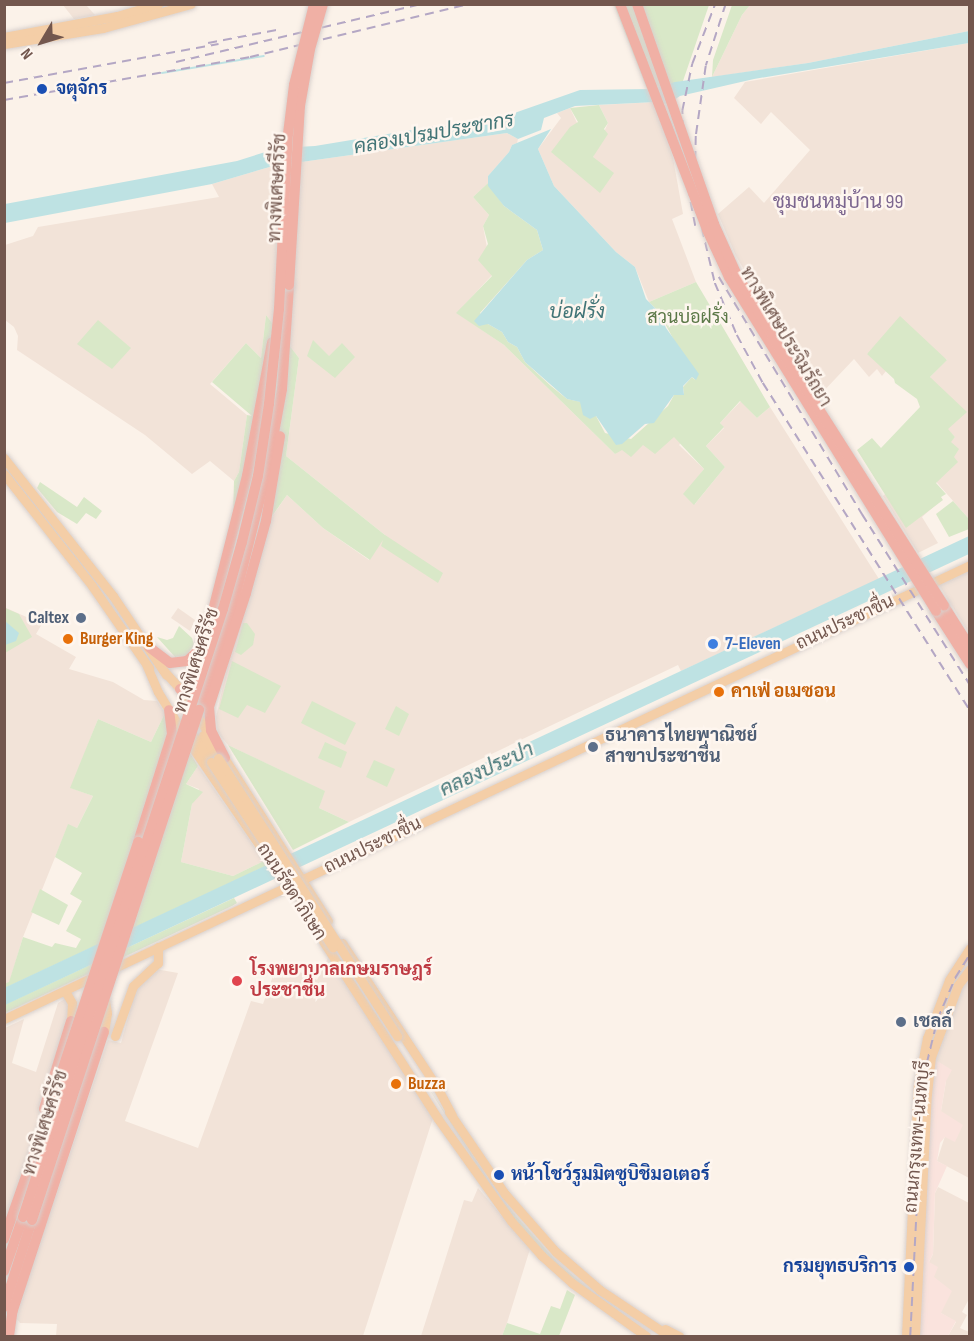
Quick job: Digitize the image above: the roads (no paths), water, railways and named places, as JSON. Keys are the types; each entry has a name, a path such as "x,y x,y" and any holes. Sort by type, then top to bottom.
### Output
{"highway":[{"name":"ทางพิเศษศรีรัช","path":"8,1310 28,1219 218,626 258,476 269,404 279,309 288,134 294,85 314,4"},
{"name":"ทางพิเศษศรีรัช","path":"4,1271 28,1219 234,602 265,482 282,389 298,123 303,80 323,4"},
{"name":"ทางพิเศษประจิมรัถยา","path":"620,4 707,230 729,277 969,664"},
{"name":"ทางพิเศษประจิมรัถยา","path":"637,4 714,224 736,273 777,343 969,647"},
{"path":"180,689 187,691 190,688 232,541 279,309"},
{"path":"218,760 208,717 266,521 280,441 282,389"},
{"path":"149,647 170,663 188,661 197,652 209,626"},
{"path":"4,1239 47,1116 172,734 169,710"},
{"path":"39,1136 42,1114 72,1015"},
{"path":"9,1336 8,1310 104,1032"}],"main road":[{"path":"4,37 110,18 158,4"},
{"path":"4,44 103,28 191,4"},
{"name":"ถนนรัชดาภิเษก","path":"4,458 107,588 149,647 394,1037 460,1148"},
{"name":"ถนนรัชดาภิเษก","path":"4,474 92,586 146,664 268,826 437,1087 452,1115"},
{"name":"ถนนประชาชื่น","path":"4,1019 969,565"},
{"name":"ถนนรัชดาภิเษก","path":"146,664 169,710 196,753 270,860 500,1208 534,1247 583,1293 646,1336"},
{"name":"ถนนรัชดาภิเษก","path":"163,670 180,689 218,760"},
{"path":"255,838 262,840 268,838 268,826"},
{"path":"328,948 328,943 333,937 341,941"},
{"path":"115,1036 133,986 158,963 158,947"},
{"name":"ถนนกรุงเทพ-นนทบุรี","path":"906,1336 927,1038 949,980 969,948"},
{"path":"958,966 968,971"},
{"name":"ถนนกรุงเทพ-นนทบุรี","path":"922,1100 936,1041 958,985 968,971"},
{"path":"104,1032 106,972"},
{"path":"65,990 101,1004 113,1020 122,1018"},
{"path":"65,990 72,1003 72,1015"},
{"path":"72,1015 87,1000"},
{"path":"106,1011 115,1036"},
{"path":"72,1015 115,1036"},
{"name":"ถนนรัชดาภิเษก","path":"394,1037 452,1115 505,1194 534,1230 572,1268 623,1307 669,1336"},
{"name":"ถนนกรุงเทพ-นนทบุรี","path":"915,1233 915,1336"},
{"name":"ถนนรัชดาภิเษก","path":"623,1307 679,1336"},
{"name":"ถนนรัชดาภิเษก","path":"637,1330 654,1336"}],"water":[{"name":"คลองเปรมประชากร","path":"969,31 969,43 754,79 680,96 668,104 656,102 575,106 544,118 541,130 518,139 507,133 273,166 212,184 5,223 5,204 237,161 278,148 315,146 430,127 483,124 580,90 651,89 675,82 808,63"},
{"name":"บ่อฝรั่ง","path":"551,129 538,149 554,186 616,252 635,267 646,299 659,312 666,328 699,374 696,380 692,377 683,386 684,395 674,395 654,423 645,424 622,444 616,445 596,416 590,419 583,415 580,402 567,399 525,362 517,347 508,342 502,332 488,324 479,326 474,321 527,260 543,250 537,230 504,206 488,186 488,176 509,152 512,145"},
{"name":"คลองประปา","path":"969,536 969,554 5,1005 4,988"},
{"path":"5,621 19,633 16,641 5,645"}],"waterway":[{"path":"162,73 264,56"}],"railway":[{"path":"176,62 421,4"},
{"path":"4,100 250,57 469,4"},
{"path":"695,226 685,174 682,111 692,64 715,4"},
{"path":"726,4 706,66 696,136 695,179 702,228 715,283 737,335 763,383 970,711"},
{"path":"208,43 282,29"},
{"path":"4,83 218,44"},
{"path":"719,277 862,514 970,685"},
{"path":"910,1336 923,1078 937,1020 955,978 970,954"}],"place":[{"name":"จตุจักร","path":"42,89"},
{"name":"Caltex","path":"81,618"},
{"name":"Burger King","path":"68,639"},
{"name":"7-Eleven","path":"713,644"},
{"name":"คาเฟ่ อเมซอน","path":"719,692"},
{"name":"ธนาคารไทยพาณิชย์ สาขาประชาชื่น","path":"593,747"},
{"name":"โรงพยาบาลเกษมราษฎร์ ประชาชื่น","path":"237,981"},
{"name":"เชลล์","path":"901,1022"},
{"name":"Buzza","path":"396,1084"},
{"name":"หน้าโชว์รูมมิตซูบิชิมอเตอร์","path":"499,1175"},
{"name":"กรมยุทธบริการ","path":"909,1267"}],"district":[{"name":"ชุมชนหมู่บ้าน 99","path":"838,202"}],"park label":[{"name":"สวนบ่อฝรั่ง","path":"688,318"}]}
